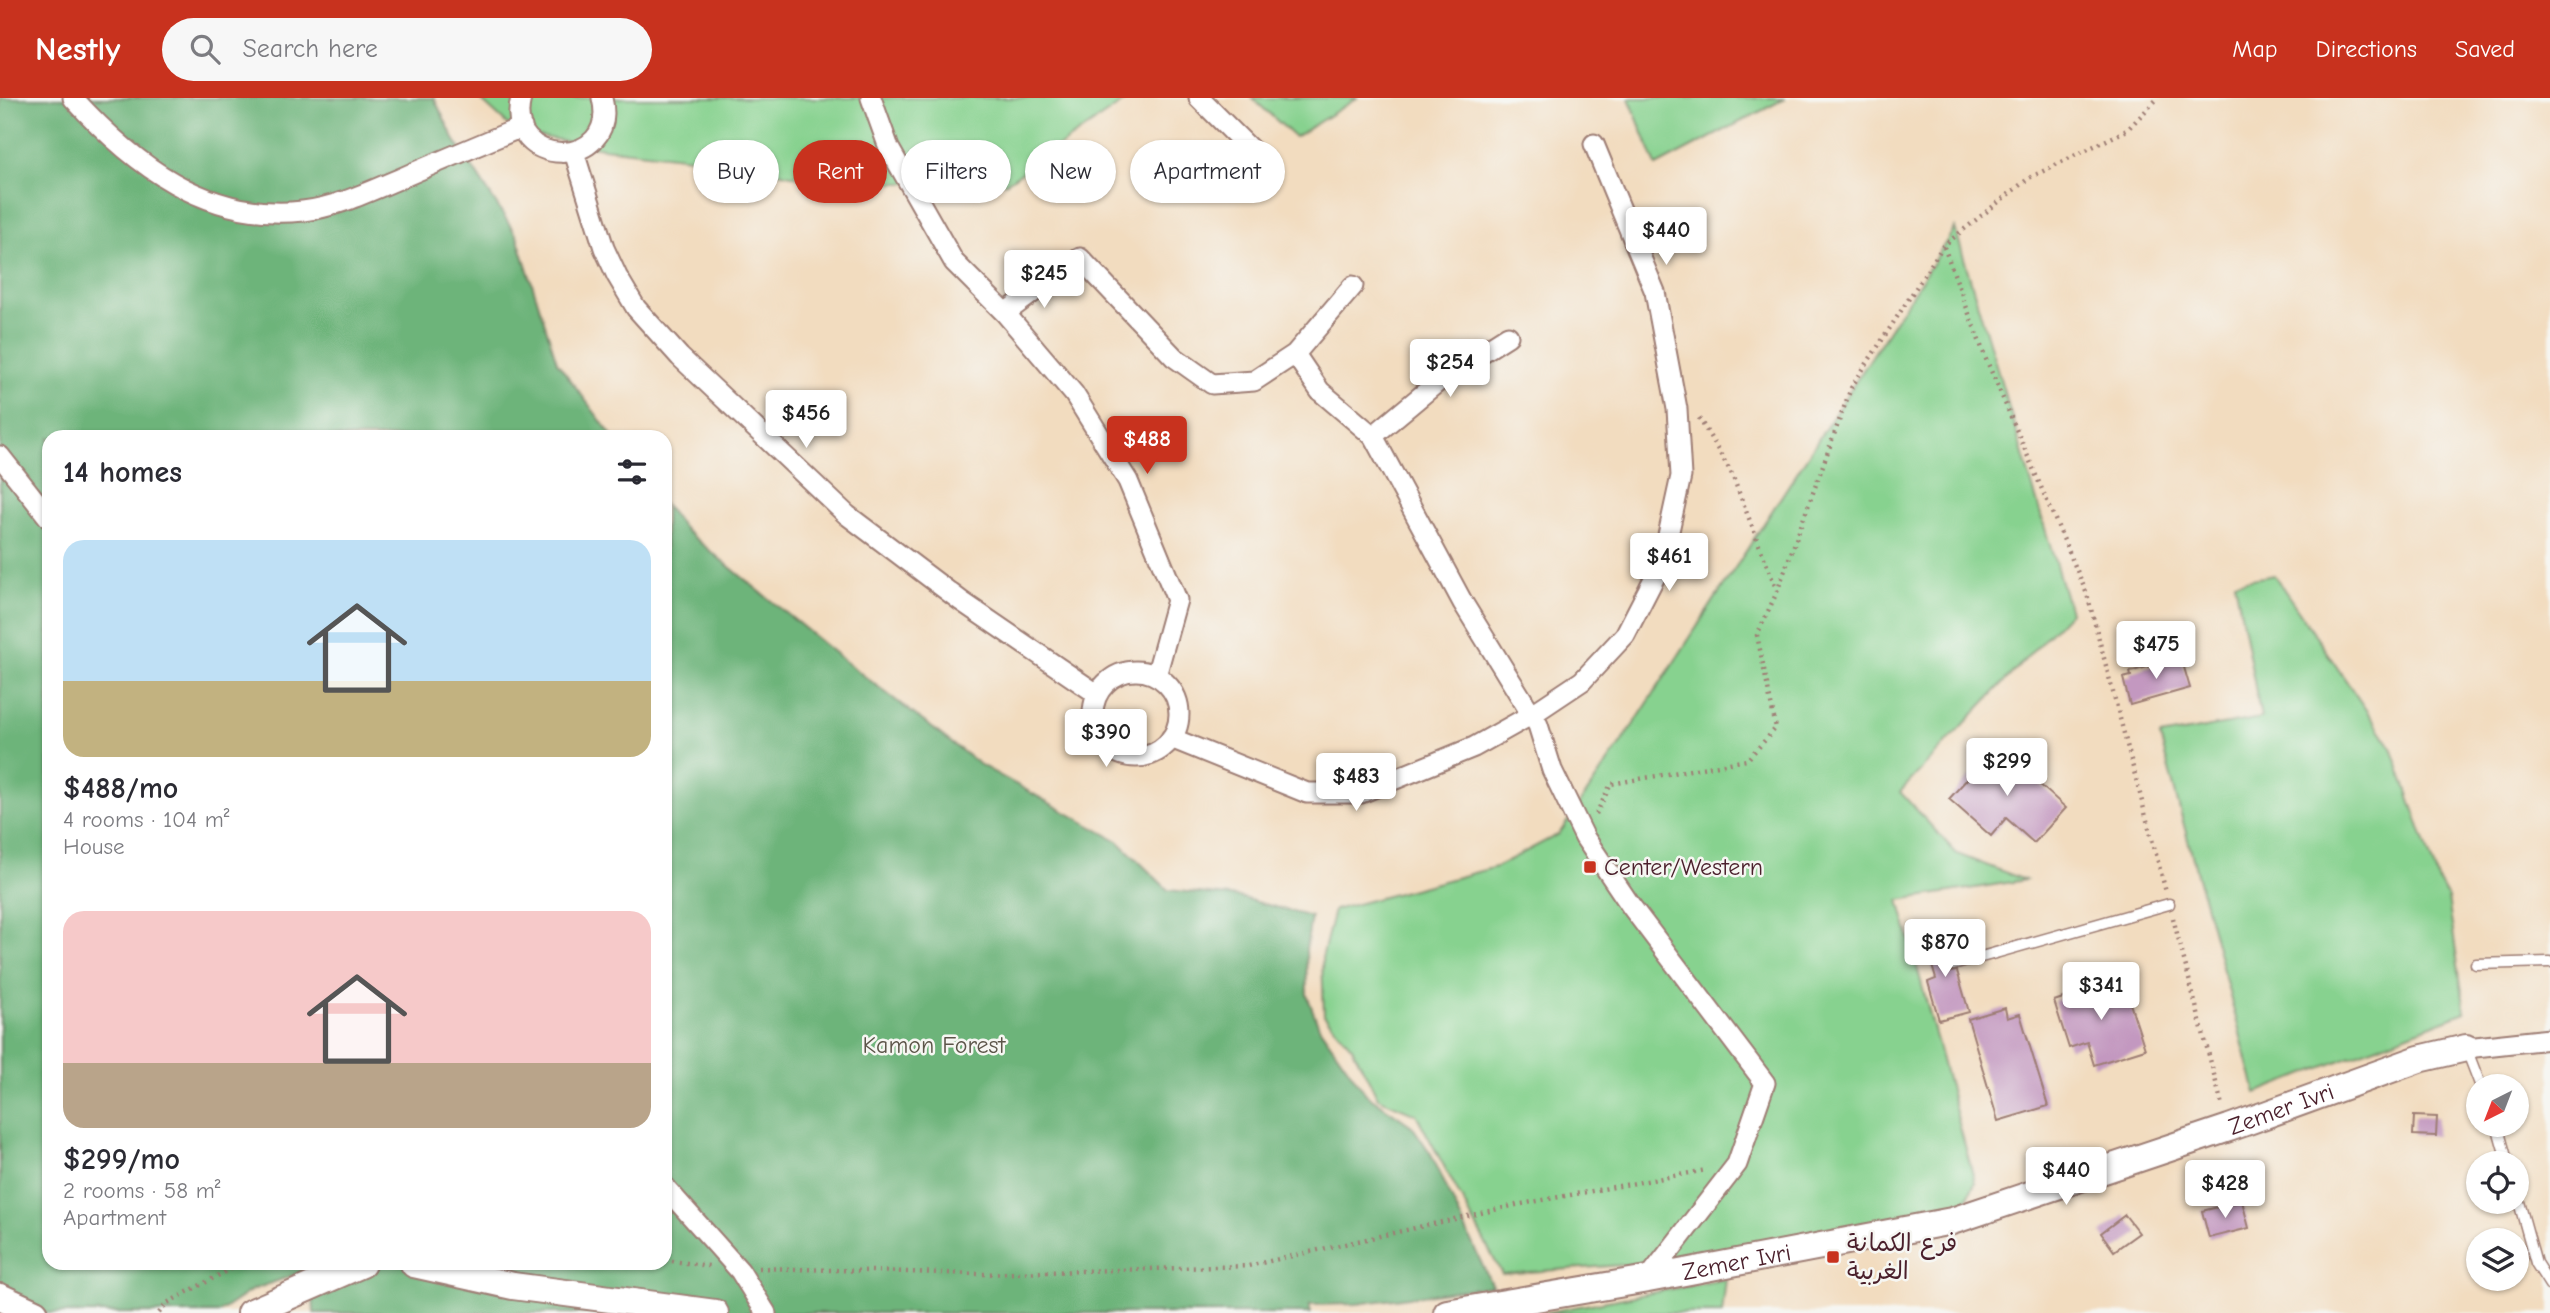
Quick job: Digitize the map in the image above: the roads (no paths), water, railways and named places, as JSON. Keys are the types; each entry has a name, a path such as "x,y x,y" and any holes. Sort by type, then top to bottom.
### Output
{"street":[{"path":"73,98 103,132 166,181 197,196 238,208 275,212 304,211 344,202 522,127"},
{"path":"521,98 519,106 522,127 534,144 546,151 575,152 598,136 604,122 602,98"},
{"path":"871,98 889,148 954,262 1005,313 1074,394 1128,481 1177,600 1156,676"},
{"path":"1199,98 1241,140"},
{"path":"1171,738 1307,793 1361,793 1474,747 1531,715 1582,681 1625,635 1662,563 1682,476 1677,409 1655,292 1594,144"},
{"path":"575,152 604,248 617,276 636,308 680,358 847,515 961,601 1097,694"},
{"path":"1005,313 1080,258 1174,357 1212,384 1254,382 1295,354 1353,286"},
{"path":"1373,436 1445,376 1508,335"},
{"path":"1295,354 1320,391 1373,436 1463,603 1538,725 1552,770 1585,838 1631,906 1765,1083 1737,1164 1648,1279"},
{"path":"0,456 42,509"},
{"path":"1129,671 1156,676 1167,685 1179,711 1171,738 1149,755 1134,757 1120,754 1108,746 1094,723 1093,709 1097,694 1116,676 1129,671"},
{"name":"Zemer Ivri","path":"1447,1313 1648,1279 1952,1221 2228,1128 2419,1059 2466,1048 2550,1039"},
{"path":"672,1195 740,1271 766,1313"},
{"path":"250,1313 348,1270"},
{"path":"441,1270 513,1286 715,1313"},
{"path":"0,1297 35,1313"}],"lane":[{"path":"1953,965 2169,904"},
{"path":"2476,964 2550,962"},
{"path":"2466,1048 2476,1074"},
{"path":"2522,1214 2536,1264 2550,1285"}],"place":[{"name":"Center/Western","path":"1590,867"},
{"name":"فرع الكمانة الغربية","path":"1833,1257"}],"park label":[{"name":"Kamon Forest","path":"934,1045"}]}
